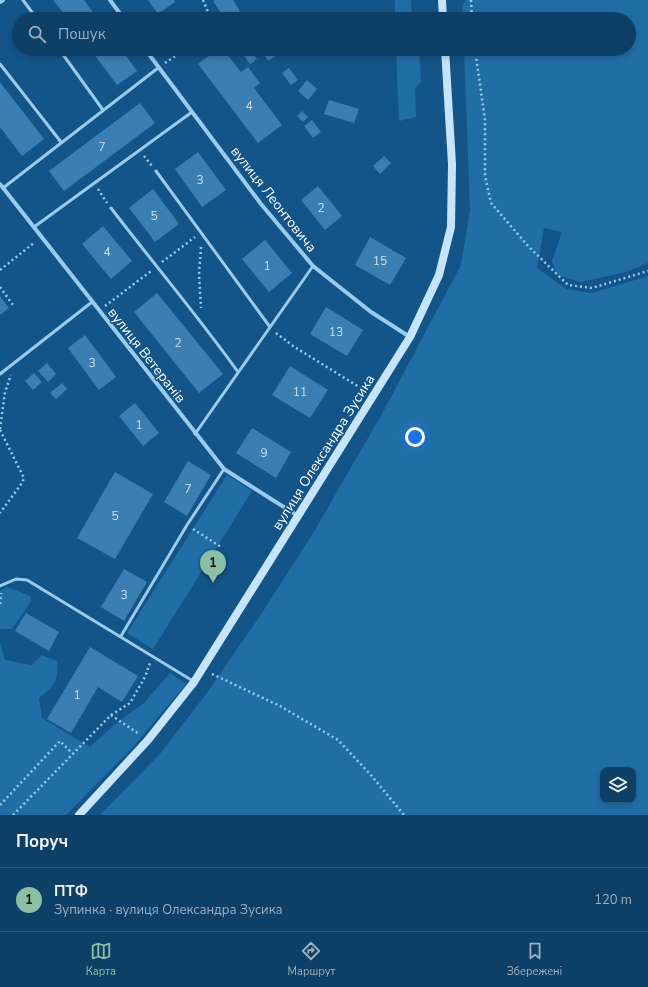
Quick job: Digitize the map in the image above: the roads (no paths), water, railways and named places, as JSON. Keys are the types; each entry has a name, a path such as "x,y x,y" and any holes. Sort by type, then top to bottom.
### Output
{"main road":[{"path":"442,0 443,12"},
{"name":"вулиця Олександра Зусика","path":"79,815 148,740 194,682 410,337 439,275 451,227 452,164 445,56"}],"street":[{"path":"110,0 119,12"},
{"name":"вулиця Леонтовича","path":"150,56 261,204 313,266 371,312 410,337"},
{"name":"вулиця Ветеранів","path":"1,186 224,469 298,516"}],"lane":[{"path":"23,0 32,12"},
{"path":"64,56 104,110"},
{"path":"0,64 61,142"},
{"path":"1,186 158,68"},
{"path":"34,226 192,112"},
{"path":"156,171 270,327"},
{"path":"111,208 156,267 202,322 238,372"},
{"path":"195,434 313,266"},
{"path":"0,374 92,302"},
{"path":"121,636 187,525 224,469"},
{"path":"0,586 16,579 27,580 121,636 194,682"}],"place":[{"name":"ПТФ","path":"213,583"}]}
